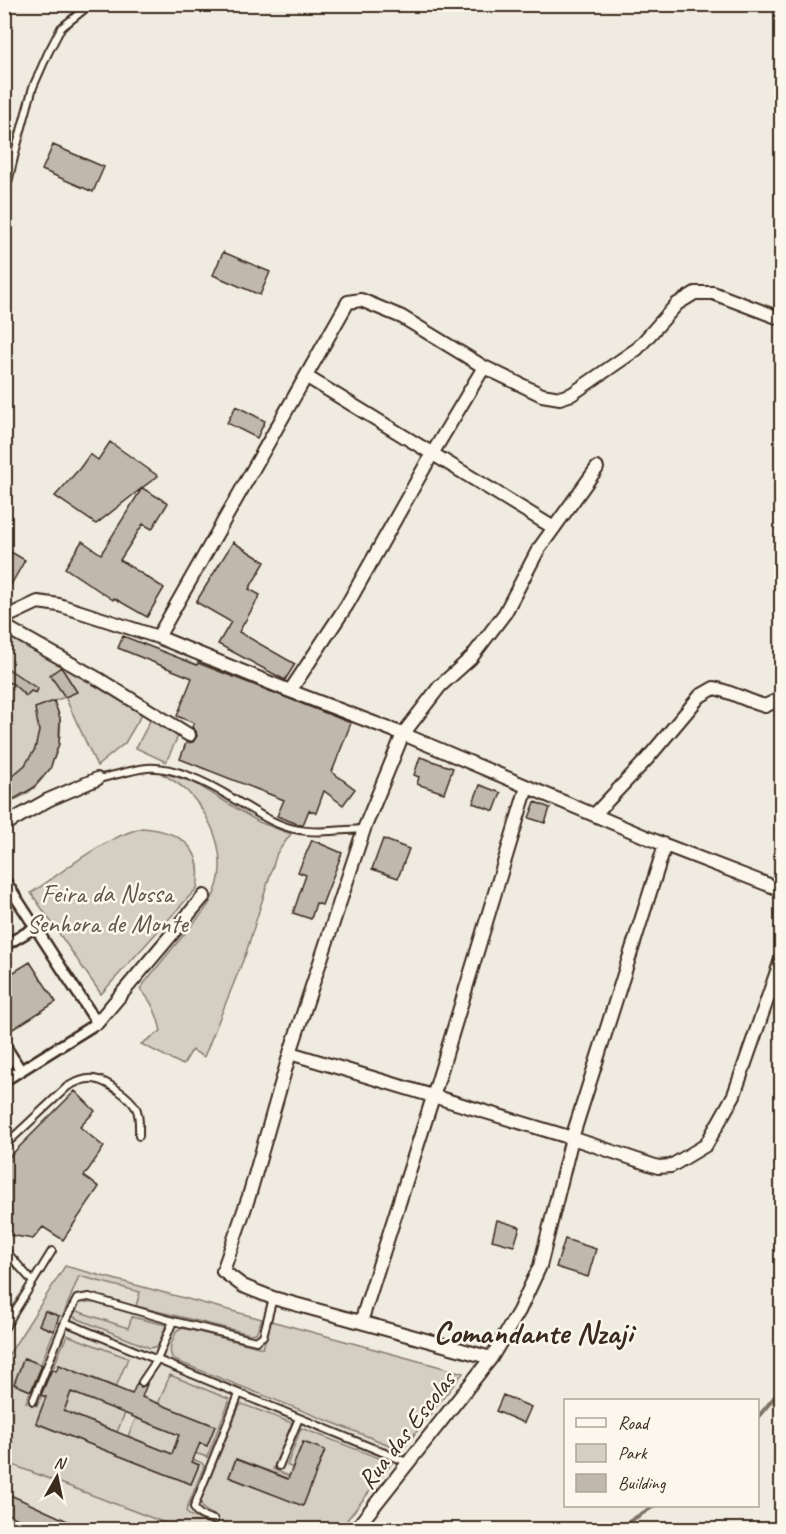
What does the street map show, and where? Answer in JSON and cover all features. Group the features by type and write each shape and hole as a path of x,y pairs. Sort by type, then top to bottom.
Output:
{"street":[{"path":"158,637 348,302 361,300 402,317 484,367 542,395 560,398 572,394 637,349 677,304 694,292 713,293 782,319"},
{"path":"290,691 347,605 484,367"},
{"path":"307,377 554,528"},
{"path":"491,1358 273,1298 243,1286 223,1271 249,1196 290,1053 364,829 403,735 440,686 471,658 505,613 538,550 597,468"},
{"path":"4,618 38,602 60,605 158,637 403,735 665,845 782,890"},
{"path":"4,626 100,680 189,735"},
{"path":"595,814 647,759 700,696 714,688 730,691 753,703 765,706 782,698"},
{"path":"4,825 48,800 97,779"},
{"path":"361,1322 433,1097 527,787"},
{"name":"Rua das Escolas","path":"355,1530 491,1358 519,1311 540,1266 572,1138 665,845"},
{"path":"4,879 98,1023"},
{"path":"4,1081 98,1023 204,896"},
{"path":"4,946 36,927"},
{"path":"290,1053 572,1138 658,1167 671,1166 706,1144 734,1095 782,957"},
{"path":"4,1044 21,1071"}],"lane":[{"path":"4,199 33,87 48,52 61,28 91,4"},
{"path":"97,779 147,768 161,769 201,781 238,801 259,816 295,830 321,832 364,829"},
{"path":"4,1146 67,1087 77,1082 93,1079 107,1084 138,1110 139,1136"},
{"path":"4,1249 33,1282"},
{"path":"4,1329 52,1251"},
{"path":"33,1401 65,1322 77,1299 89,1297 173,1321 256,1341 263,1336 273,1298"},
{"path":"142,1382 157,1359 173,1321"},
{"path":"65,1322 409,1463"},
{"path":"214,1521 195,1512 194,1507 239,1394"},
{"path":"279,1466 299,1418"}],"shaded area":[{"path":"65,1266 463,1373 340,1529 5,1530 4,1362"}],"green space":[{"path":"5,634 54,660 142,714 125,743 97,766 65,697 54,701 60,719 60,732 54,759 48,771 29,791 5,802"},
{"path":"151,719 179,734 166,762 136,748"},
{"path":"157,771 193,782 259,822 291,834 277,853 246,953 204,1057 192,1050 183,1065 141,1044 161,1031 154,1008 140,989 208,906 220,873 220,859 213,830 198,804 181,786"},
{"name":"Feira da Nossa Senhora de Monte","path":"142,828 168,833 187,844 197,862 197,888 101,994 31,893 98,847"},
{"path":"65,1266 262,1319 256,1333 250,1334 136,1306 140,1292 79,1276 63,1316 45,1311 39,1325 54,1331 26,1402 37,1406 67,1335 128,1358 116,1387 59,1365 36,1423 191,1484 199,1465 192,1462 193,1459 202,1463 204,1466 186,1511 189,1515 212,1525 216,1516 202,1508 201,1499 242,1404 292,1423 273,1469 289,1476 303,1505 325,1451 303,1442 292,1468 287,1465 301,1428 392,1463 340,1529 181,1529 5,1462 4,1362","holes":["24,1358 38,1364 28,1390 14,1384","236,1459 279,1475 272,1494 229,1477"]},
{"path":"74,1310 128,1328 132,1317 166,1325 158,1346 150,1348 71,1316"},
{"path":"271,1321 463,1373 402,1450 174,1360 172,1356 170,1349 172,1341 177,1330 182,1328 263,1348"},
{"path":"170,1375 229,1399 207,1457 195,1453 200,1443 207,1446 215,1426 158,1404"},
{"path":"71,1392 125,1413 117,1432 64,1411"},
{"path":"136,1418 179,1435 172,1454 128,1436"}],"building":[{"path":"53,145 104,167 93,192 42,170"},
{"path":"223,252 270,272 260,295 213,275"},
{"path":"236,406 265,421 257,438 227,423"},
{"path":"110,442 158,476 96,524 55,496 90,454 98,460"},
{"path":"142,488 168,503 152,529 143,524 120,560 164,588 147,617 114,598 113,600 65,568 82,541 101,554"},
{"path":"233,542 265,562 249,589 260,595 239,632 295,664 285,680 218,644 231,622 196,602"},
{"path":"4,548 25,560 4,597"},
{"path":"123,636 351,723 332,772 355,789 343,805 324,791 316,813 309,810 303,825 300,825 277,816 284,800 180,759 186,743 193,742 197,736 192,727 194,723 177,716 192,678 118,648"},
{"path":"4,666 38,689 36,693 31,691 26,696 13,684 4,681"},
{"path":"61,667 77,692 65,697 50,675"},
{"path":"54,701 60,718 59,744 50,769 33,788 4,805 4,779 11,777 25,765 35,749 39,731 35,708"},
{"path":"420,757 453,768 444,793 417,784 419,777 414,775"},
{"path":"480,785 501,793 494,811 473,803"},
{"path":"535,802 550,808 545,823 529,818"},
{"path":"383,839 409,849 398,878 372,869"},
{"path":"312,840 342,853 322,905 316,903 311,919 293,913 306,875 298,872"},
{"path":"30,962 56,1002 13,1029 4,1016 4,978"},
{"path":"75,1091 95,1111 80,1127 104,1147 84,1176 99,1187 63,1240 43,1227 33,1239 4,1234 4,1162"},
{"path":"497,1220 520,1227 514,1246 492,1240"},
{"path":"565,1239 596,1249 588,1277 556,1267"},
{"path":"45,1311 59,1316 54,1331 39,1325"},
{"path":"24,1358 42,1365 31,1391 14,1384"},
{"path":"59,1365 132,1394 137,1383 141,1387 147,1384 142,1397 215,1426 207,1446 200,1443 192,1462 199,1465 191,1484 36,1423 46,1397 41,1395 52,1369 56,1371","holes":["71,1392 179,1435 172,1454 64,1411"]},
{"path":"503,1395 531,1407 524,1423 496,1411"},
{"path":"303,1442 325,1450 303,1506 229,1477 236,1459 288,1479"},
{"path":"4,1492 87,1530 42,1530 20,1520 4,1512"}],"waterway":[{"path":"759,1416 782,1388"},
{"path":"616,1530 652,1507"}],"district":[{"name":"Comandante Nzaji","path":"533,1332"}]}
